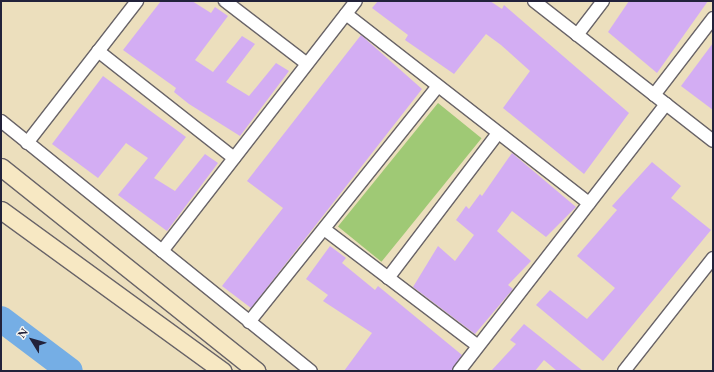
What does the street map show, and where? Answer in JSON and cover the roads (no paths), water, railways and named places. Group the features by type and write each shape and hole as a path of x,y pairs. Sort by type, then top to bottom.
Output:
{"street":[{"path":"27,142 137,1"},
{"path":"225,1 307,64"},
{"path":"162,251 356,1"},
{"path":"534,1 713,141"},
{"path":"578,35 603,1"},
{"path":"346,14 589,203"},
{"path":"654,95 713,18"},
{"path":"98,51 234,158"},
{"path":"249,322 438,86"},
{"path":"459,371 666,104"},
{"path":"1,122 312,371"},
{"path":"388,278 498,133"},
{"path":"1,167 257,371"},
{"path":"1,210 224,371"},
{"path":"324,229 478,346"},
{"path":"624,371 713,258"}],"waterway":[{"path":"1,319 70,371"}]}
